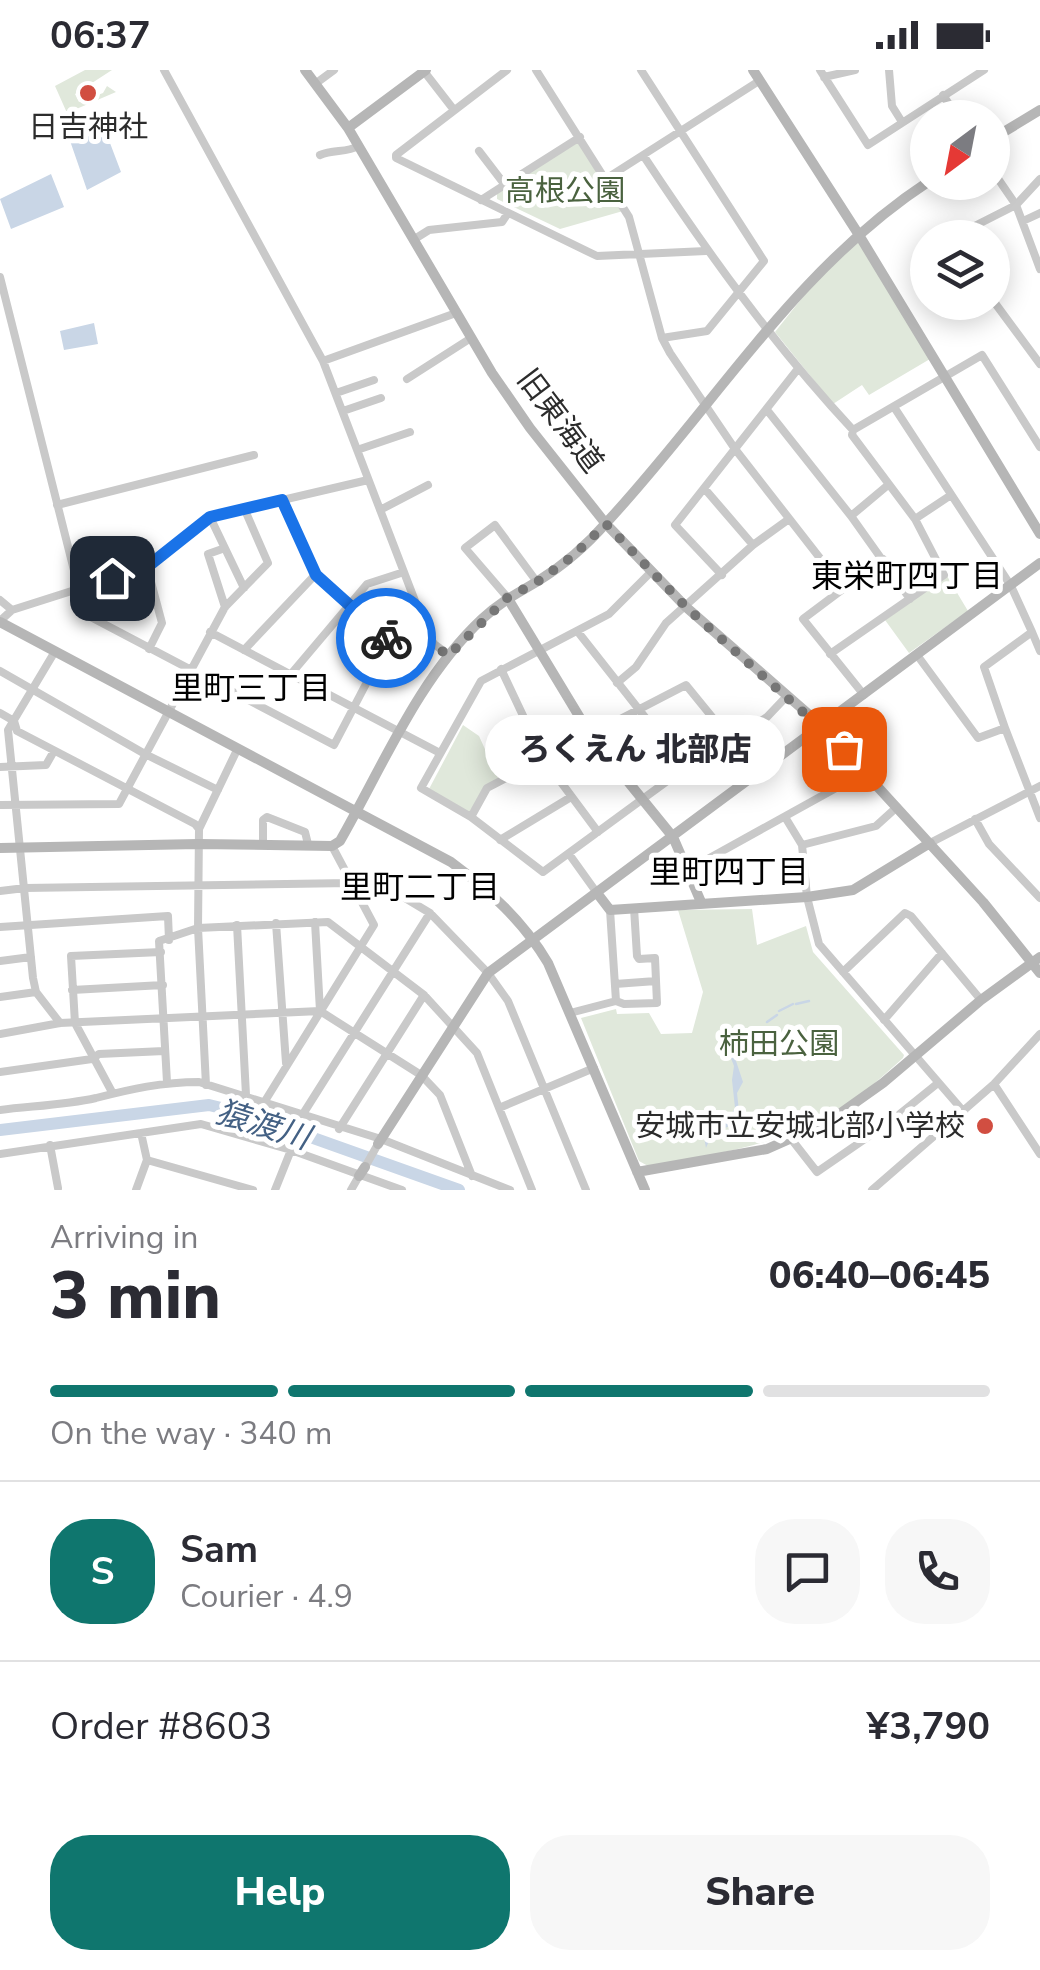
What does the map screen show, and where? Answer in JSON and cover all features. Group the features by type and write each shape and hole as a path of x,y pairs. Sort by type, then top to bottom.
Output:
{"street":[{"path":"164,70 324,360 424,627 434,644 448,656"},
{"name":"旧東海道","path":"305,70 348,128 471,338 530,428 606,524 686,607 822,726 1035,959 1040,973"},
{"path":"315,84 334,70"},
{"path":"507,70 396,158 597,256 706,251"},
{"path":"536,70 629,216 662,338 735,450 844,589"},
{"path":"641,70 764,261 707,331 662,338"},
{"path":"753,70 859,235 1040,534"},
{"path":"855,70 822,74 868,146 943,95 966,74 984,70"},
{"path":"889,70 892,106 902,122"},
{"path":"348,128 424,71 454,110"},
{"path":"607,178 760,81"},
{"path":"943,95 946,100"},
{"path":"1010,128 1040,110"},
{"path":"481,200 580,136"},
{"path":"320,154 358,146"},
{"path":"479,151 505,185"},
{"path":"643,155 738,293 798,370 853,430"},
{"path":"988,220 1016,206 1040,179"},
{"path":"0,848 332,846 340,841 400,732 448,656 507,598 573,556 606,524 767,329 859,235 910,196"},
{"path":"1010,197 1023,220 1040,270"},
{"path":"413,240 429,230 502,222 508,213"},
{"path":"1023,220 1040,214"},
{"path":"0,277 85,614 334,745 389,640 424,627"},
{"path":"324,360 456,313"},
{"path":"1008,320 1040,364"},
{"path":"407,379 471,338"},
{"path":"853,430 982,355 1039,444"},
{"path":"722,575 674,525 798,370"},
{"path":"336,393 374,380"},
{"path":"343,411 381,398"},
{"path":"894,407 1011,586 1040,651"},
{"path":"767,410 851,516 910,599"},
{"path":"830,654 944,575 915,520 852,436 853,430"},
{"path":"357,450 410,432"},
{"path":"57,505 254,455"},
{"path":"368,480 210,517 147,567 12,610 0,622 451,862 484,887 534,939 645,1190"},
{"path":"380,510 428,485"},
{"path":"851,516 888,485"},
{"path":"704,488 752,546"},
{"path":"915,520 951,496"},
{"path":"282,500 316,575 389,640"},
{"path":"0,806 118,804 210,632 226,607 268,563 244,508"},
{"path":"210,517 244,588"},
{"path":"617,683 636,667 666,622 789,518"},
{"path":"537,582 495,525 465,548 507,598 591,736 673,837 701,902"},
{"path":"225,548 208,554 226,607"},
{"path":"864,695 803,619 883,559"},
{"path":"352,1190 379,1141 488,972 1040,563"},
{"path":"147,567 162,623 149,649"},
{"path":"291,674 366,584 404,572"},
{"path":"651,572 608,614 481,681 421,788 471,818 543,872 685,768 767,717 787,696"},
{"path":"244,650 316,575"},
{"path":"0,600 12,610"},
{"path":"210,632 440,753"},
{"path":"578,632 685,768"},
{"path":"1032,632 983,669 1040,818"},
{"path":"54,653 14,722 4,731 12,766 36,992 60,1024"},
{"path":"917,656 975,736 1005,728"},
{"path":"501,668 543,758 598,832"},
{"path":"0,671 218,790"},
{"path":"471,818 487,788 686,684 730,740"},
{"path":"0,713 14,722 17,731 199,829"},
{"path":"206,1085 198,928 199,829 237,750"},
{"path":"0,767 46,766 54,752"},
{"path":"688,870 865,772"},
{"path":"610,910 807,897 853,890 930,843 1040,786"},
{"path":"500,840 571,796"},
{"path":"802,846 876,826 897,806"},
{"path":"263,845 263,820 267,817 305,832 308,844"},
{"path":"785,817 802,846 807,897 818,944 964,1112"},
{"path":"975,819 989,844 1040,898"},
{"path":"265,1101 374,925 332,846"},
{"path":"569,854 610,910 616,1000"},
{"path":"0,891 198,884 350,884 365,874 430,913 488,972 508,1001 586,1190"},
{"path":"570,1014 616,1000 624,1004 658,1002 655,958 637,956 634,908"},
{"path":"303,1114 430,913"},
{"path":"843,972 904,913 911,916 982,1000"},
{"path":"0,927 168,916 169,940"},
{"path":"315,922 320,1011"},
{"path":"167,1082 159,941 198,928 328,922 424,995 477,1053 532,1190"},
{"path":"276,923 286,1065"},
{"path":"237,925 246,1095"},
{"path":"112,1092 75,1023 71,956 161,952"},
{"path":"884,1020 942,953"},
{"path":"0,961 31,957"},
{"path":"638,1172 740,1156 792,1140 854,1106 1035,959"},
{"path":"615,984 656,981"},
{"path":"72,990 162,984"},
{"path":"0,997 36,992"},
{"path":"340,1129 424,995"},
{"path":"0,1034 60,1024 320,1011 421,1075 440,1095 472,1176"},
{"path":"872,1190 964,1112 1039,1039"},
{"path":"0,1072 92,1059 98,1054 164,1051"},
{"path":"500,1108 594,1068"},
{"path":"0,1110 97,1098 167,1082 206,1085 303,1114 510,1190"},
{"path":"792,1140 817,1172 938,1084"},
{"path":"994,1084 1040,1154"},
{"path":"0,1154 201,1124 362,1171 402,1190"},
{"path":"136,1190 147,1160 141,1133"},
{"path":"50,1145 59,1189"},
{"path":"276,1190 291,1150"},
{"path":"147,1160 253,1190"}],"green space":[{"path":"85,70 112,70 75,94 79,102 103,93 107,86 116,92 67,113 55,86"},
{"name":"高根公園","path":"575,143 580,144 623,211 560,229 497,199 497,193"},
{"path":"858,239 930,359 869,395 862,385 833,404 775,332 814,283"},
{"path":"947,576 968,611 909,653 885,620"},
{"path":"463,725 479,736 499,780 486,787 468,814 429,789"},
{"name":"柿田公園","path":"752,909 757,945 806,926 813,952 903,1058 844,1108 801,1129 736,1149 648,1166 639,1161 581,1018 616,1009 617,1014 649,1013 661,1034 692,1033 703,992 678,910"}],"water":[{"path":"102,122 121,172 87,190 67,132"},
{"path":"51,174 64,207 11,229 0,199"},
{"path":"94,323 98,344 64,350 60,331"},
{"path":"726,1031 743,1082 737,1093 740,1120 715,1135 706,1148 704,1137 735,1108 734,1066 722,1035"}],"waterway":[{"path":"796,1004 809,1001"},
{"path":"779,1011 793,1004"},
{"path":"767,1022 777,1015"},
{"name":"猿渡川","path":"0,1130 209,1105 246,1114 459,1190"}],"way so far":[{"path":"386,638 424,627 434,644 448,656 507,598 573,556 606,524 686,607 844,749"}],"place":[{"name":"日吉神社","path":"88,93"},
{"name":"ろくえん 北部店","path":"844,749"},
{"name":"安城市立安城北部小学校","path":"985,1126"}],"district":[{"name":"東栄町四丁目","path":"907,576"},
{"name":"里町三丁目","path":"251,688"},
{"name":"里町四丁目","path":"729,872"},
{"name":"里町二丁目","path":"420,887"}],"route":[{"path":"112,578 147,567 210,517 282,500 316,575 386,638"}]}
